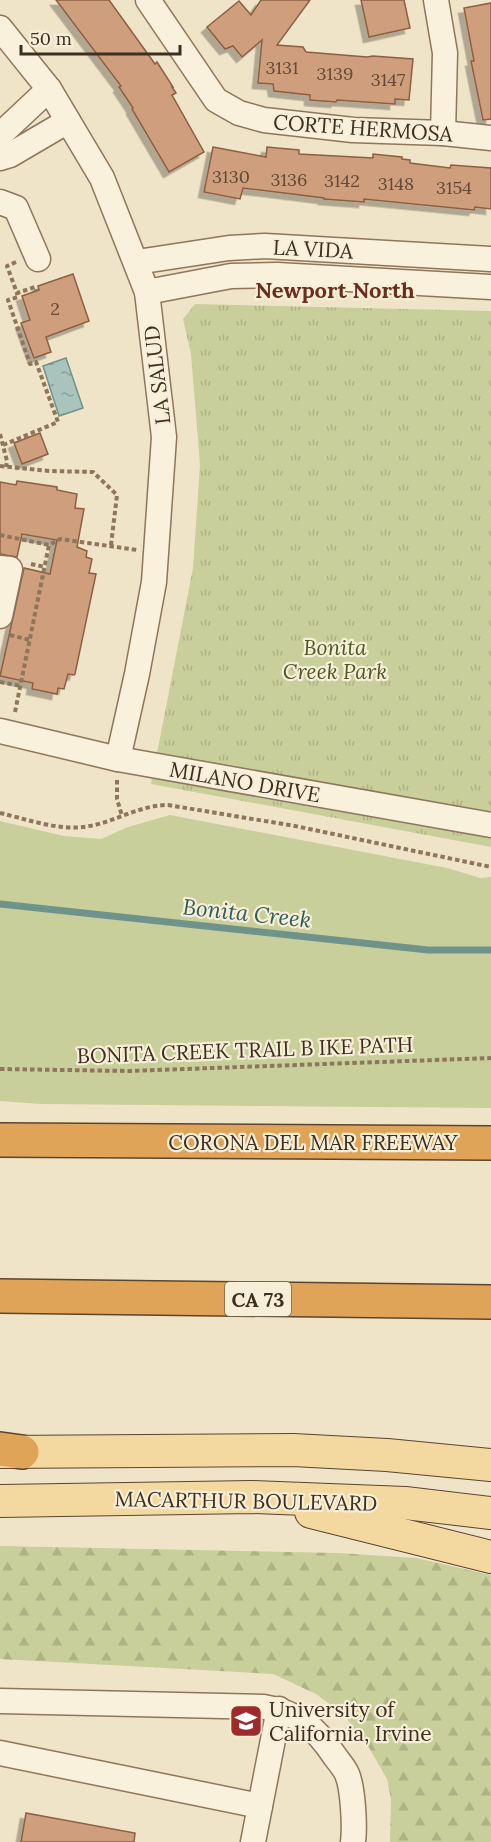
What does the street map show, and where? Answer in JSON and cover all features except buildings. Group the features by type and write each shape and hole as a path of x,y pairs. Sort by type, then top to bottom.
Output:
{"highway":[{"path":"0,1118 135,1142"},
{"path":"0,1140 135,1142"},
{"name":"CORONA DEL MAR FREEWAY","path":"135,1142 491,1143"},
{"name":"CA 73","path":"8,1297 491,1302"}],"main road":[{"path":"8,1451 293,1450 387,1455 491,1465"},
{"path":"252,1497 491,1557"},
{"name":"MACARTHUR BOULEVARD","path":"0,1501 252,1497 405,1503 491,1513"}],"street":[{"path":"436,0 445,53 443,133"},
{"name":"CORTE HERMOSA","path":"152,2 216,100 239,113 264,120 353,130 443,133 491,138"},
{"name":"LA SALUD","path":"0,28 49,89 102,178 147,291 164,437 154,582 118,759"},
{"path":"0,135 49,89"},
{"path":"0,158 10,155 68,121"},
{"path":"0,202 16,208 38,259"},
{"name":"LA VIDA","path":"136,262 265,246 491,259"},
{"name":"LA VIDA","path":"147,291 231,276 277,274 491,287"},
{"path":"0,568 10,569 0,616"},
{"name":"MILANO DRIVE","path":"6,732 118,759 491,825"},
{"path":"0,1701 279,1709 320,1733 348,1775 355,1826 353,1842"},
{"path":"253,1842 279,1709"},
{"path":"0,1753 260,1806"}],"path":[{"path":"3,445 58,422 36,362 30,364 8,300 18,297 17,294"},
{"path":"0,434 7,461 6,467"},
{"path":"0,466 93,472 117,495 111,545"},
{"path":"0,535 50,545 60,539 156,553"},
{"path":"6,732 21,686 50,545"},
{"path":"0,633 30,640"},
{"path":"0,682 21,686"},
{"path":"118,759 117,799 122,816"},
{"path":"0,813 68,827 84,827 153,805 168,805 295,826 491,867"},
{"name":"BONITA CREEK TRAIL B IKE PATH","path":"0,1069 129,1071 491,1058"}],"green space":[{"name":"Bonita Creek Park","path":"195,304 491,311 491,847 151,784 193,568 200,465 191,354 183,319"},
{"path":"170,815 447,868 481,878 491,877 491,1108 41,1104 0,1101 0,821 64,836 101,839 128,827"},
{"path":"0,1546 338,1553 416,1558 491,1575 491,1842 390,1842 391,1800 387,1779 368,1746 343,1714 316,1694 273,1674 0,1659"}],"water":[{"path":"66,358 83,408 59,416 43,366"}],"waterway":[{"name":"Bonita Creek","path":"0,904 428,950 491,950"}],"place":[{"name":"University of California, Irvine","path":"246,1721"}],"district":[{"name":"Newport North","path":"335,290"}]}
